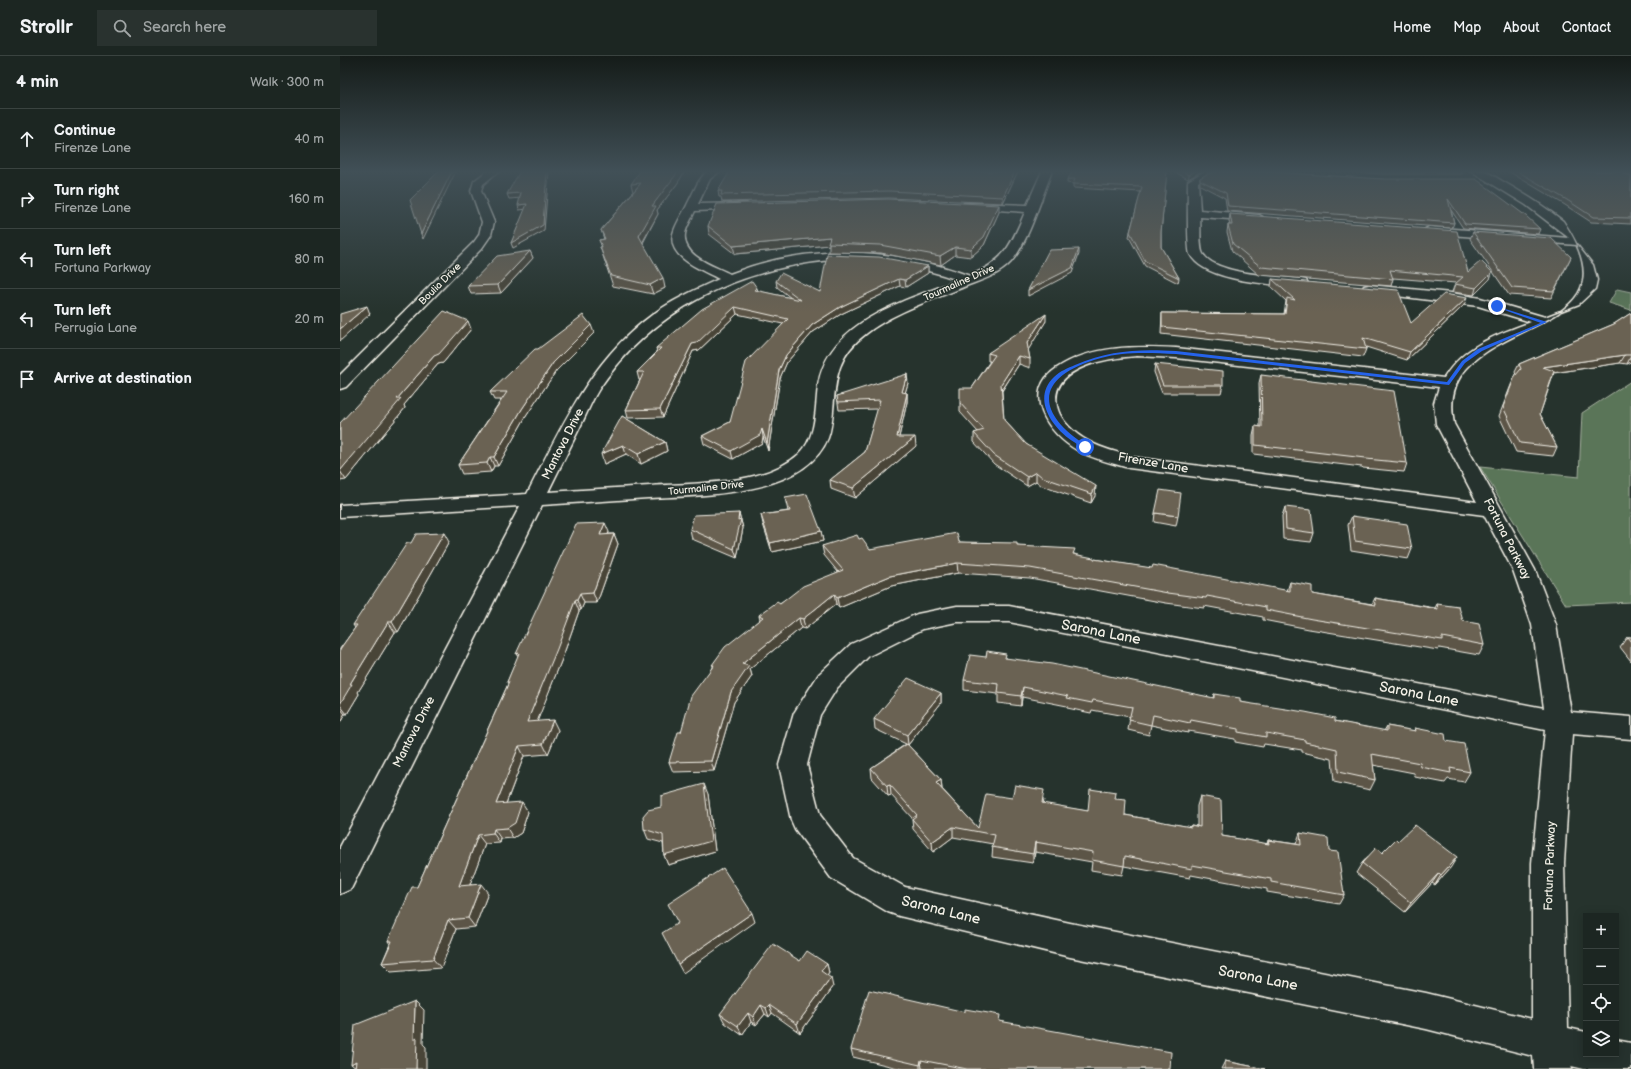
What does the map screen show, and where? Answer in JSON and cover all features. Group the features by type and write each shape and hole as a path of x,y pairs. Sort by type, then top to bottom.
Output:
{"street":[{"name":"Boulia Drive","path":"340,384 478,246 485,234 488,222 487,218"},
{"path":"686,218 679,234 680,248 690,258 729,279"},
{"name":"Tourmaline Drive","path":"340,511 536,500 740,486 758,481 793,467 812,450 820,437 830,368 839,350 866,327 893,313 994,269 1007,260 1017,246 1027,218"},
{"path":"1194,218 1196,253 1204,263 1232,275 1313,284"},
{"path":"1264,218 1274,219"},
{"name":"Fortuna Parkway","path":"1551,218 1579,242 1602,267 1604,282 1597,298 1585,306 1480,350 1464,362 1449,383 1443,402 1445,424 1493,510 1524,570 1544,625 1559,722 1548,863 1551,1056"},
{"path":"1416,230 1579,242"},
{"name":"Mantova Drive","path":"340,879 487,589 536,500 590,390 611,362 637,335 658,318 729,279 749,271 780,264 840,257 875,257 906,260 930,266 970,280"},
{"path":"1359,288 1452,297 1480,302 1545,322"},
{"name":"Firenze Lane","path":"1449,383 1176,352 1150,351 1114,354 1099,357 1062,372 1054,378 1047,392 1047,405 1053,420 1066,435 1085,447 1130,462 1493,510"},
{"name":"Sarona Lane","path":"1583,1051 1551,1056 1426,1011 1070,940 899,900 842,868 806,820 793,765 807,713 828,681 860,650 918,622 957,614 1009,614 1559,722 1631,728"},
{"path":"1610,1057 1631,1062"}],"green space":[{"path":"1617,289 1631,292 1631,310 1609,303"},
{"path":"1631,381 1631,602 1566,605 1480,467 1579,477 1582,413"}],"building":[{"path":"416,218 429,218 421,234"},
{"path":"521,218 543,218 543,225 511,243"},
{"path":"611,218 649,218 639,236 663,278 650,285 611,276 600,247 602,247 599,240 605,239 601,230"},
{"path":"711,218 993,218 984,237 971,249 955,247 940,256 880,245 828,243 830,237 733,246 708,226"},
{"path":"1134,218 1162,218 1161,247 1179,278 1145,261 1130,232"},
{"path":"1231,218 1287,218 1457,231 1468,272 1481,261 1492,272 1476,288 1455,284 1463,277 1390,270 1393,279 1261,267 1233,244 1228,225 1232,225"},
{"path":"1391,218 1453,218 1454,223"},
{"path":"1461,218 1528,218 1540,229 1465,224"},
{"path":"1473,232 1551,238 1571,257 1554,291 1512,288"},
{"path":"1079,249 1072,268 1028,290 1049,250"},
{"path":"530,251 498,285 468,286 497,256"},
{"path":"827,255 879,257 928,266 905,280 899,279 840,307 812,325 786,355 779,370 767,443 762,429 760,435 731,451 702,436 730,422 746,362 788,319 735,307 697,343 692,344 660,409 626,410 644,372 637,372 661,348 656,348 702,309 752,281 757,288 755,290 801,300 776,281 781,273 820,292"},
{"path":"1272,279 1398,290 1411,323 1444,294 1467,298 1410,352 1363,338 1366,349 1162,327 1162,313 1285,314 1287,298 1295,300"},
{"path":"367,306 340,329 340,314"},
{"path":"444,311 468,321 439,354 434,356 397,399 401,399 340,471 340,423"},
{"path":"1631,313 1631,355 1543,367 1554,371 1540,414 1557,447 1520,443 1503,407 1515,376 1521,369 1519,364 1614,324"},
{"path":"1046,314 1027,343 1030,359 1019,356 1001,384 1004,420 1026,444 1096,486 1092,494 1042,477 1036,472 1027,477 994,455 974,433 984,430 960,403 960,388 972,388 995,355 988,353"},
{"path":"583,315 591,325 553,363 522,409 494,457 490,457 487,463 458,465 507,392 490,392 535,349 538,349"},
{"path":"1155,364 1223,371 1223,385 1163,385"},
{"path":"907,374 902,392 907,393 897,437 915,437 853,488 830,480 865,452 880,400 838,402 837,396"},
{"path":"1261,375 1394,391 1407,463 1255,445 1255,426 1262,427"},
{"path":"622,416 665,442 638,454 623,445 601,454"},
{"path":"1160,490 1181,493 1178,516 1155,513"},
{"path":"807,494 821,531 770,543 761,515 790,511 785,498"},
{"path":"1285,507 1311,510 1314,533 1286,529"},
{"path":"739,513 738,520 741,519 734,549 690,529 694,515"},
{"path":"1352,516 1407,524 1412,549 1355,541"},
{"path":"605,523 600,535 614,534 593,593 580,594 575,601 527,722 553,720 543,744 519,746 496,804 522,802 515,823 507,828 494,829 493,833 478,835 459,886 481,884 468,918 448,920 433,959 382,963 392,941 388,941 412,887 417,887 509,682 507,682 519,653 516,654 576,524"},
{"path":"444,533 392,622 388,622 350,684 352,684 340,704 340,649 357,625 353,625 407,543 411,543 416,534"},
{"path":"957,533 959,542 1017,543 1017,546 1075,549 1073,554 1094,559 1152,568 1153,565 1290,591 1290,582 1312,586 1312,594 1376,605 1375,598 1438,609 1437,604 1459,607 1463,621 1479,624 1484,645 1442,637 1442,640 1312,619 1266,610 1266,607 1207,596 1206,598 1168,593 1030,568 957,563 890,576 837,598 834,594 803,619 799,618 742,664 749,666 731,692 711,761 669,762 678,732 681,732 691,696 714,665 712,665 725,647 763,617 759,615 777,602 780,604 803,586 843,570 822,546 857,535 859,539 862,538 870,549"},
{"path":"987,651 1006,654 1005,658 1052,664 1214,698 1214,694 1240,698 1240,702 1305,712 1335,718 1335,721 1387,731 1387,726 1416,731 1415,728 1445,734 1446,741 1464,744 1470,772 1450,768 1451,773 1421,767 1420,763 1372,754 1375,780 1338,772 1337,749 1305,742 1305,740 1266,733 1266,737 1238,732 1238,729 1191,720 1190,723 1153,715 1151,725 1129,720 1132,707 1093,700 1092,703 1067,698 1068,696 1023,687 1021,696 998,693 999,684 964,680 970,655 986,657"},
{"path":"908,678 941,693 907,735 874,719"},
{"path":"907,744 941,780 936,783 978,828 986,794 1012,798 1015,785 1044,790 1042,803 1088,811 1090,789 1116,793 1115,799 1126,800 1125,815 1191,827 1191,825 1200,827 1200,796 1221,800 1222,836 1269,844 1268,840 1301,845 1300,833 1328,838 1329,851 1338,852 1344,895 1271,882 1271,879 1192,865 1192,869 1125,856 1124,866 1092,860 1093,852 1035,842 1033,854 992,847 995,835 953,827 932,842 912,819 917,815 890,785 887,786 871,768"},
{"path":"704,784 711,841 664,855 663,835 644,829 643,816 648,810 661,807 661,796"},
{"path":"1415,825 1457,857 1441,875 1439,873 1411,903 1362,863 1376,848 1382,853 1396,839 1398,841"},
{"path":"723,868 752,913 678,964 662,933 678,923 668,904"},
{"path":"773,944 800,961 807,951 827,964 821,971 831,978 797,1024 769,1005 766,1008 761,1005 753,1017 748,1013 738,1026 720,1014"},
{"path":"869,990 965,1012 965,1009 1000,1015 999,1021 1171,1052 1170,1069 967,1069 921,1060 920,1065 851,1049"},
{"path":"415,1001 414,1040 417,1038 416,1069 355,1069 356,1061 351,1064 355,1025"},
{"path":"1225,1061 1265,1069 1225,1069"}],"route":[{"path":"1085,447 1066,435 1053,420 1047,405 1047,392 1054,378 1062,372 1099,357 1114,354 1150,351 1176,352 1449,383 1464,362 1480,350 1545,322 1497,306"}]}
